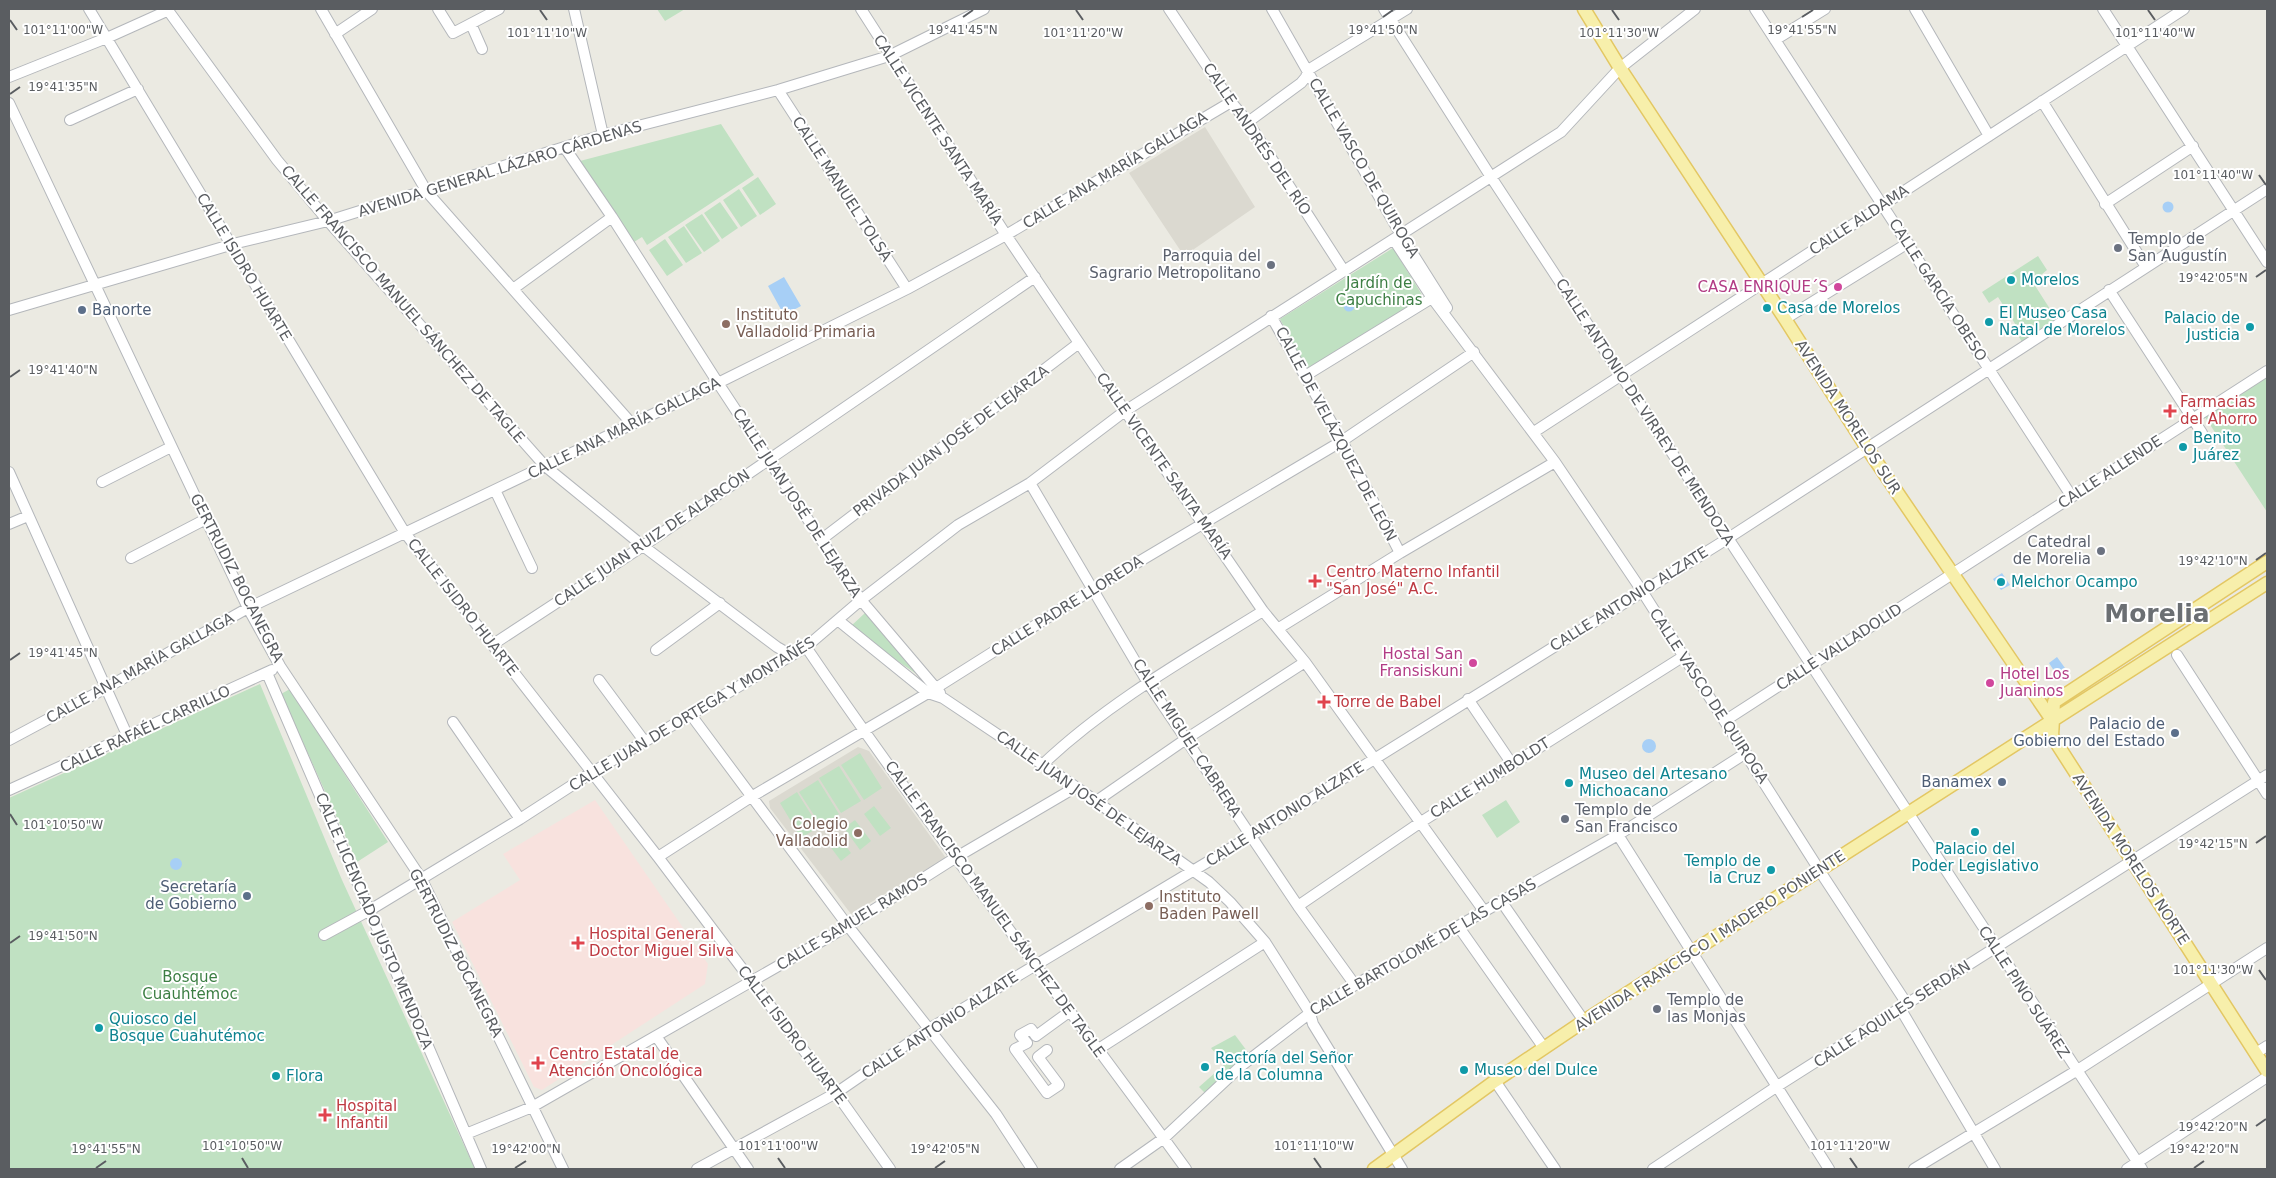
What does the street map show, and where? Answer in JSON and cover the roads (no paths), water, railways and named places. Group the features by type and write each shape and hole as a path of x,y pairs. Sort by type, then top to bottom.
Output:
{"main road":[{"name":"AVENIDA MORELOS SUR","path":"1584,9 1620,68 1786,319 1867,448 2052,720"},
{"path":"2052,720 2054,702 2267,562"},
{"name":"AVENIDA FRANCISCO I MADERO PONIENTE","path":"1374,1169 1495,1081 1584,1021 1908,815 2267,582"},
{"name":"AVENIDA MORELOS NORTE","path":"2052,720 2052,736 2267,1070"}],"street":[{"name":"CALLE ISIDRO HUARTE","path":"89,9 229,245 405,533 658,857 836,1093 890,1169"},
{"path":"321,9 427,192 632,424"},
{"path":"335,34 372,9"},
{"path":"438,9 453,32 500,9"},
{"path":"574,9 603,136"},
{"name":"CALLE VICENTE SANTA MARÍA","path":"861,9 889,56 1006,235 1263,611 1279,628 1305,662 1484,911"},
{"name":"AVENIDA GENERAL LÁZARO CÁRDENAS","path":"9,310 229,245 328,221 427,192 603,136 778,90 889,56 984,9"},
{"name":"CALLE ANDRÉS DEL RÍO","path":"1169,9 1232,102 1248,122 1344,271"},
{"name":"CALLE VASCO DE QUIROGA","path":"1272,9 1308,70 1432,298 1556,462 1642,590 1726,720 1904,1006 1995,1169"},
{"name":"CALLE ANTONIO DE VIRREY DE MENDOZA","path":"1384,9 1491,177 1908,815"},
{"path":"1248,122 1301,83 1306,77 1308,70 1407,9"},
{"name":"CALLE JUAN DE ORTEGA Y MONTAÑÉS","path":"324,935 370,910 520,819 591,773 806,647 862,600 958,525 1030,483 1125,411 1561,132 1620,68 1695,9"},
{"name":"CALLE GARCÍA OBESO","path":"1755,9 2072,497"},
{"path":"1775,40 1825,9"},
{"path":"1915,9 1989,136"},
{"path":"2103,9 2267,262"},
{"name":"CALLE ALDAMA","path":"1534,432 2184,9"},
{"path":"9,77 106,38 168,10"},
{"name":"CALLE FRANCISCO MANUEL SÁNCHEZ DE TAGLE","path":"168,10 278,160 328,221 545,466 643,546 777,647 794,654"},
{"path":"471,24 482,49"},
{"path":"70,120 138,89"},
{"name":"CALLE MANUEL TOLSÁ","path":"778,90 907,289"},
{"path":"2042,101 2146,267"},
{"name":"CALLE ANA MARÍA GALLAGA","path":"9,740 248,608 718,383 907,289 1006,235 1232,102"},
{"name":"GERTRUDIZ BOCANEGRA","path":"9,103 248,608 280,666 421,878 563,1169"},
{"path":"2105,204 2193,146"},
{"name":"CALLE JUAN JOSÉ DE LEJARZA","path":"565,148 862,600 933,690"},
{"name":"CALLE ANTONIO ALZATE","path":"697,1169 836,1093 929,1029 1035,963 1251,836 1642,590 1727,539 2267,188"},
{"path":"513,289 612,217"},
{"name":"CALLE VASCO DE QUIROGA","path":"1398,238 1474,352"},
{"path":"1786,319 1908,243"},
{"name":"CALLE JUAN RUIZ DE ALARCÓN","path":"492,645 643,546 1035,278"},
{"path":"2109,290 2202,433"},
{"path":"1305,376 1432,298"},
{"name":"CALLE DE VELÁZQUEZ DE LEÓN","path":"1271,316 1342,441 1400,553"},
{"name":"PRIVADA JUAN JOSÉ DE LEJARZA","path":"822,539 1079,343"},
{"name":"CALLE PADRE LLOREDA","path":"658,857 751,797 863,729 933,690 1093,589 1342,441 1474,352"},
{"name":"CALLE ALLENDE","path":"1952,574 2267,371"},
{"path":"102,482 172,446"},
{"path":"1279,628 1400,553 1556,462"},
{"path":"9,472 128,737"},
{"name":"CALLE MIGUEL CABRERA","path":"1030,483 1148,683 1298,906 1355,985"},
{"path":"495,490 532,568"},
{"path":"9,524 28,516"},
{"path":"131,558 206,519"},
{"name":"CALLE VALLADOLID","path":"1726,720 1952,574"},
{"path":"656,650 720,603"},
{"path":"1042,765 1070,739 1148,683 1263,611"},
{"name":"CALLE JUAN JOSÉ DE LEJARZA","path":"839,621 944,698 1076,787 1193,870 1230,902 1265,942 1310,1013 1313,1024 1402,1169"},
{"name":"CALLE FRANCISCO MANUEL SÁNCHEZ DE TAGLE","path":"806,647 955,858 1035,963 1069,1012 1186,1169"},
{"path":"2177,655 2263,778 2267,794"},
{"name":"CALLE HUMBOLDT","path":"1298,906 1421,822 1684,656"},
{"path":"1095,802 1186,739 1305,662"},
{"name":"CALLE RAFAÉL CARRILLO","path":"9,790 280,666"},
{"name":"CALLE LICENCIADO JUSTO MENDOZA","path":"267,673 482,1169"},
{"path":"599,680 645,742"},
{"path":"1468,699 1512,764"},
{"path":"692,715 848,926 996,1114 1032,1169"},
{"path":"453,722 520,819"},
{"name":"CALLE BARTOLOMÉ DE LAS CASAS","path":"1120,1169 1164,1138 1241,1066 1310,1013 1355,985 1618,835 1746,753"},
{"name":"CALLE AQUILES SERDÁN","path":"1653,1169 1776,1087 2263,778"},
{"name":"CALLE SAMUEL RAMOS","path":"466,1134 532,1106 656,1036 848,926 955,858 1076,787"},
{"name":"CALLE PINO SUÁREZ","path":"1908,815 2140,1166"},
{"path":"1618,835 1829,1169"},
{"path":"1501,901 1584,1021"},
{"path":"1458,926 1544,1048"},
{"path":"1097,1050 1265,942"},
{"path":"1914,1169 2076,1071 2267,948"},
{"path":"1047,1050 1038,1057 1059,1085 1047,1093 1015,1049 1027,1043 1020,1035 1031,1028 1036,1036 1069,1012"},
{"path":"656,1036 748,1169"},
{"path":"2256,1053 2267,1046"},
{"path":"2127,1169 2140,1166 2267,1077"},
{"path":"1495,1081 1555,1169"}],"water":[{"path":"2168,201 2174,207 2168,213 2162,207"},
{"path":"784,277 801,306 784,315 768,286"},
{"path":"1349,300 1355,306 1349,312 1343,306"},
{"path":"2002,573 2010,585 2001,590 1993,579"},
{"path":"2057,657 2065,668 2056,674 2049,663"},
{"path":"1646,739 1652,739 1656,746 1652,753 1646,753 1642,749 1642,743"},
{"path":"174,858 178,858 182,864 178,870 174,870 170,866 170,862"}],"place":[{"name":"Templo de San Augustín","path":"2118,248"},
{"name":"Parroquia del Sagrario Metropolitano","path":"1271,265"},
{"name":"Morelos","path":"2011,280"},
{"name":"CASA ENRIQUE´S","path":"1838,287"},
{"name":"Casa de Morelos","path":"1767,308"},
{"name":"Banorte","path":"82,310"},
{"name":"El Museo Casa Natal de Morelos","path":"1989,322"},
{"name":"Instituto Valladolid Primaria","path":"726,324"},
{"name":"Palacio de Justicia","path":"2250,327"},
{"name":"Farmacias del Ahorro","path":"2170,411"},
{"name":"Benito Juárez","path":"2183,447"},
{"name":"Catedral de Morelia","path":"2101,551"},
{"name":"Centro Materno Infantil \"San José\" A.C.","path":"1315,581"},
{"name":"Melchor Ocampo","path":"2001,582"},
{"name":"Hostal San Fransiskuni","path":"1473,663"},
{"name":"Hotel Los Juaninos","path":"1990,683"},
{"name":"Torre de Babel","path":"1324,702"},
{"name":"Palacio de Gobierno del Estado","path":"2175,733"},
{"name":"Banamex","path":"2002,782"},
{"name":"Museo del Artesano Michoacano","path":"1569,783"},
{"name":"Templo de San Francisco","path":"1565,819"},
{"name":"Palacio del Poder Legislativo","path":"1975,832"},
{"name":"Colegio Valladolid","path":"858,833"},
{"name":"Templo de la Cruz","path":"1771,870"},
{"name":"Secretaría de Gobierno","path":"247,896"},
{"name":"Instituto Baden Pawell","path":"1149,906"},
{"name":"Hospital General Doctor Miguel Silva","path":"578,943"},
{"name":"Templo de las Monjas","path":"1657,1009"},
{"name":"Quiosco del Bosque Cuahutémoc","path":"99,1028"},
{"name":"Centro Estatal de Atención Oncológica","path":"538,1063"},
{"name":"Rectoría del Señor de la Columna","path":"1205,1067"},
{"name":"Museo del Dulce","path":"1464,1070"},
{"name":"Flora","path":"276,1076"},
{"name":"Hospital Infantil","path":"325,1115"}],"district":[{"name":"Morelia","path":"2157,613"}],"park label":[{"name":"Jardín de Capuchinas","path":"1379,292"},
{"name":"Bosque Cuauhtémoc","path":"190,986"}]}
